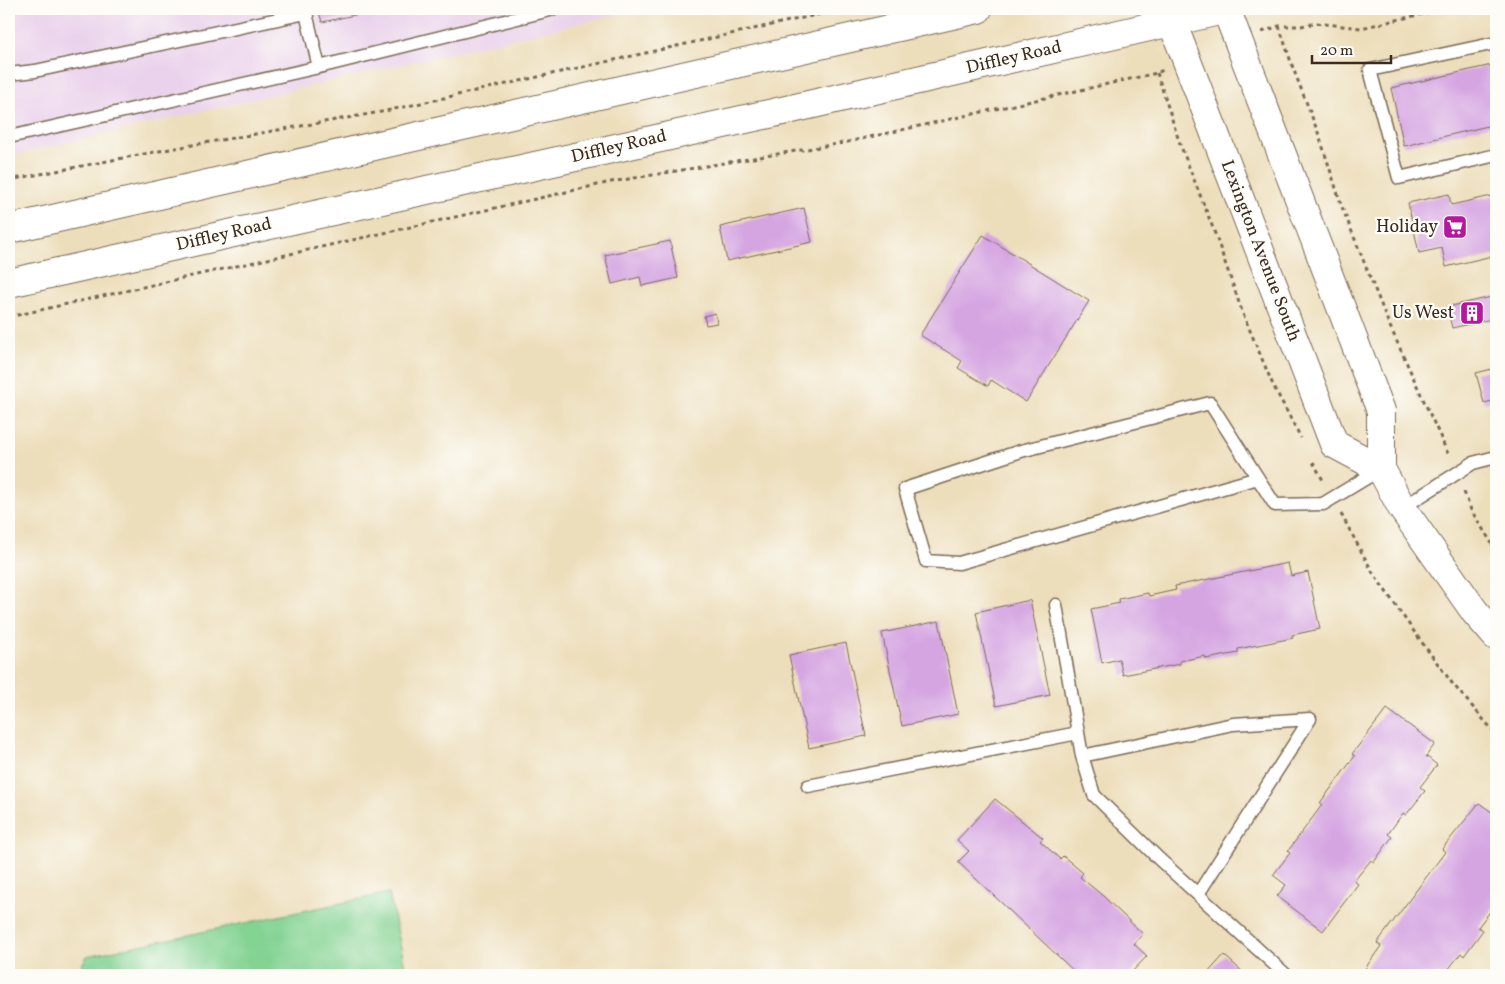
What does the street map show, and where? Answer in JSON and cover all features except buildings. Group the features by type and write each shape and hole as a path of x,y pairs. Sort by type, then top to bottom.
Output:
{"main road":[{"path":"9,229 978,9"},
{"path":"1227,9 1381,411 1381,469 1402,508 1475,612 1496,636"},
{"name":"Diffley Road","path":"9,283 800,107 1169,15 1227,9"},
{"name":"Lexington Avenue South","path":"1169,15 1334,444 1381,469"}],"lane":[{"path":"9,137 319,67 554,9"},
{"path":"9,74 35,71 306,11 319,67"},
{"path":"1496,43 1370,70 1399,178 1496,155"},
{"path":"1258,478 959,563 926,562 905,489 1021,451 1210,403 1258,478 1275,505 1323,504 1381,469"},
{"path":"1402,508 1473,463 1496,457"},
{"path":"1056,605 1082,756 1094,795 1286,975"},
{"path":"1082,756 1233,724 1310,719 1198,894"},
{"path":"808,786 1078,733"}],"path":[{"path":"9,180 170,149 381,112 843,9"},
{"path":"1238,40 1279,26 1302,26 1316,23 1361,28 1445,9"},
{"path":"1279,26 1346,216 1388,322 1471,510 1496,550"},
{"path":"9,317 611,182 843,143 1157,73 1185,59"}],"shaded area":[{"path":"9,9 641,9 9,156"}],"green space":[{"path":"389,893 407,975 76,975 87,956"}],"place":[{"name":"Holiday","path":"1455,227"},
{"name":"Us West","path":"1472,313"}]}
